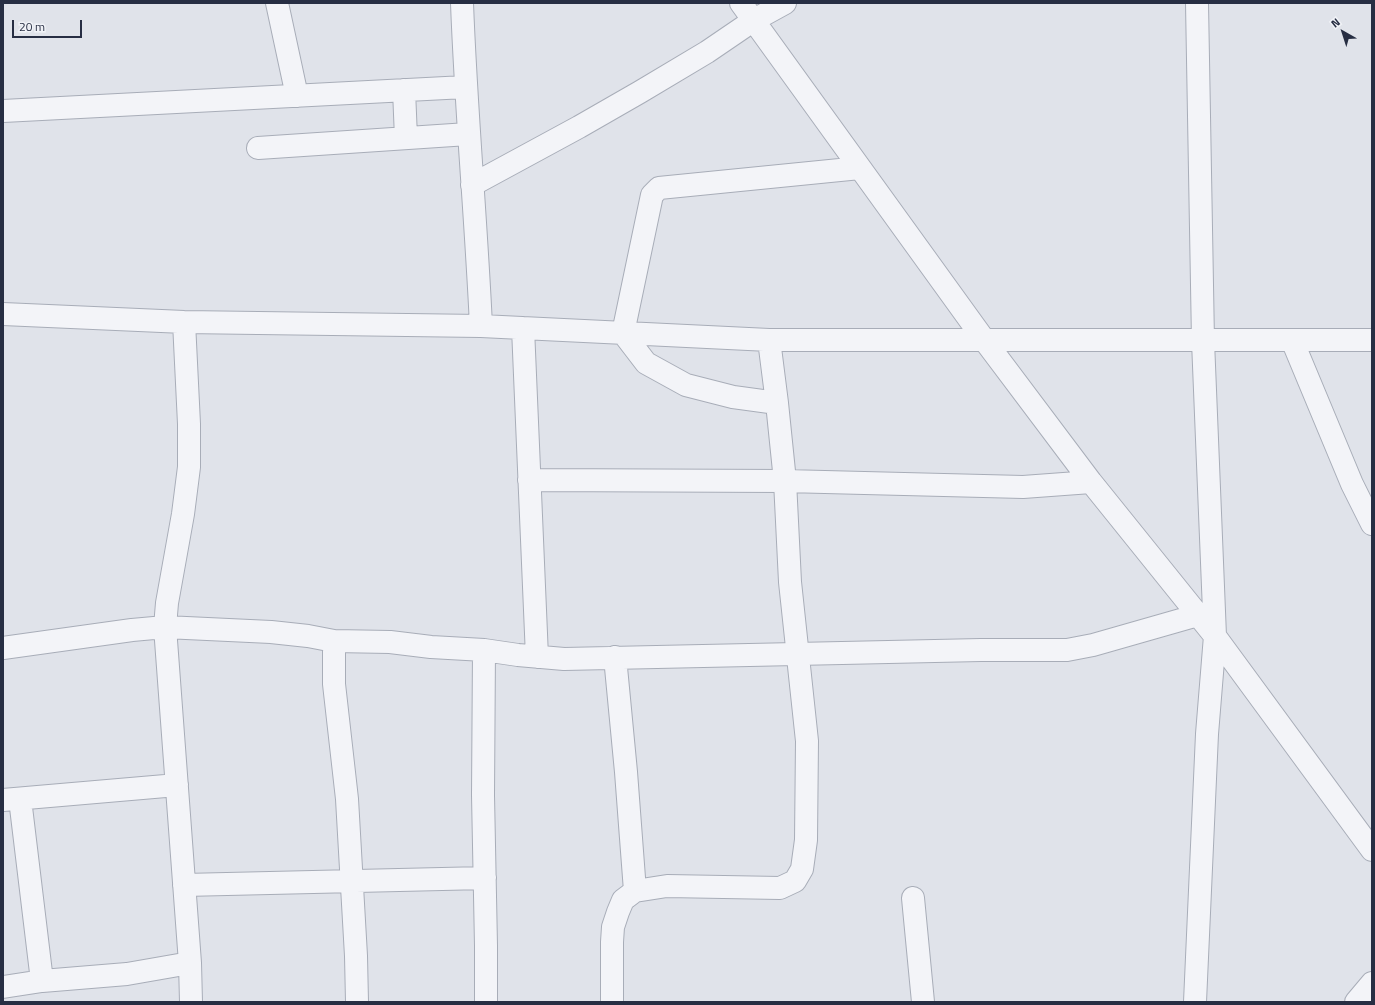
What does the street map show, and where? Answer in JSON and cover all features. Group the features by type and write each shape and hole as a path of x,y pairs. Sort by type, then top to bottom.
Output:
{"street":[{"path":"276,3 297,96"},
{"path":"462,3 465,87 480,326"},
{"path":"741,3 985,341 1091,482 1215,636 1372,850"},
{"path":"472,185 640,92 707,52 754,20 785,3"},
{"path":"1195,1002 1206,750 1215,636 1203,341 1197,3"},
{"path":"3,111 465,87"},
{"path":"404,90 406,138"},
{"path":"258,148 468,134"},
{"path":"777,403 733,397 686,385 646,363 623,333 652,195 660,188 860,168"},
{"path":"3,314 184,322 480,326 769,340 1372,340"},
{"path":"184,322 189,424 189,467 183,514 167,603 165,627 190,963 191,1002"},
{"path":"523,328 537,657"},
{"path":"612,1002 613,927 623,900 635,891 667,886 780,888 795,881 802,869 806,840 807,741 790,582 784,481 777,403 769,340"},
{"path":"1292,340 1352,484 1372,524"},
{"path":"529,480 784,481 1023,487 1091,482"},
{"path":"3,648 132,630 165,627 271,632 308,636 334,641 390,642 564,659 981,650 1067,650 1092,646 1198,615"},
{"path":"334,641 334,684 347,799 356,956 357,1002"},
{"path":"484,650 482,795 485,878 486,1002"},
{"path":"615,657 635,891"},
{"path":"42,982 12,800 177,785"},
{"path":"184,885 485,878"},
{"path":"913,898 923,1002"},
{"path":"3,987 127,974 190,963"},
{"path":"1356,1002 1372,984"}]}
